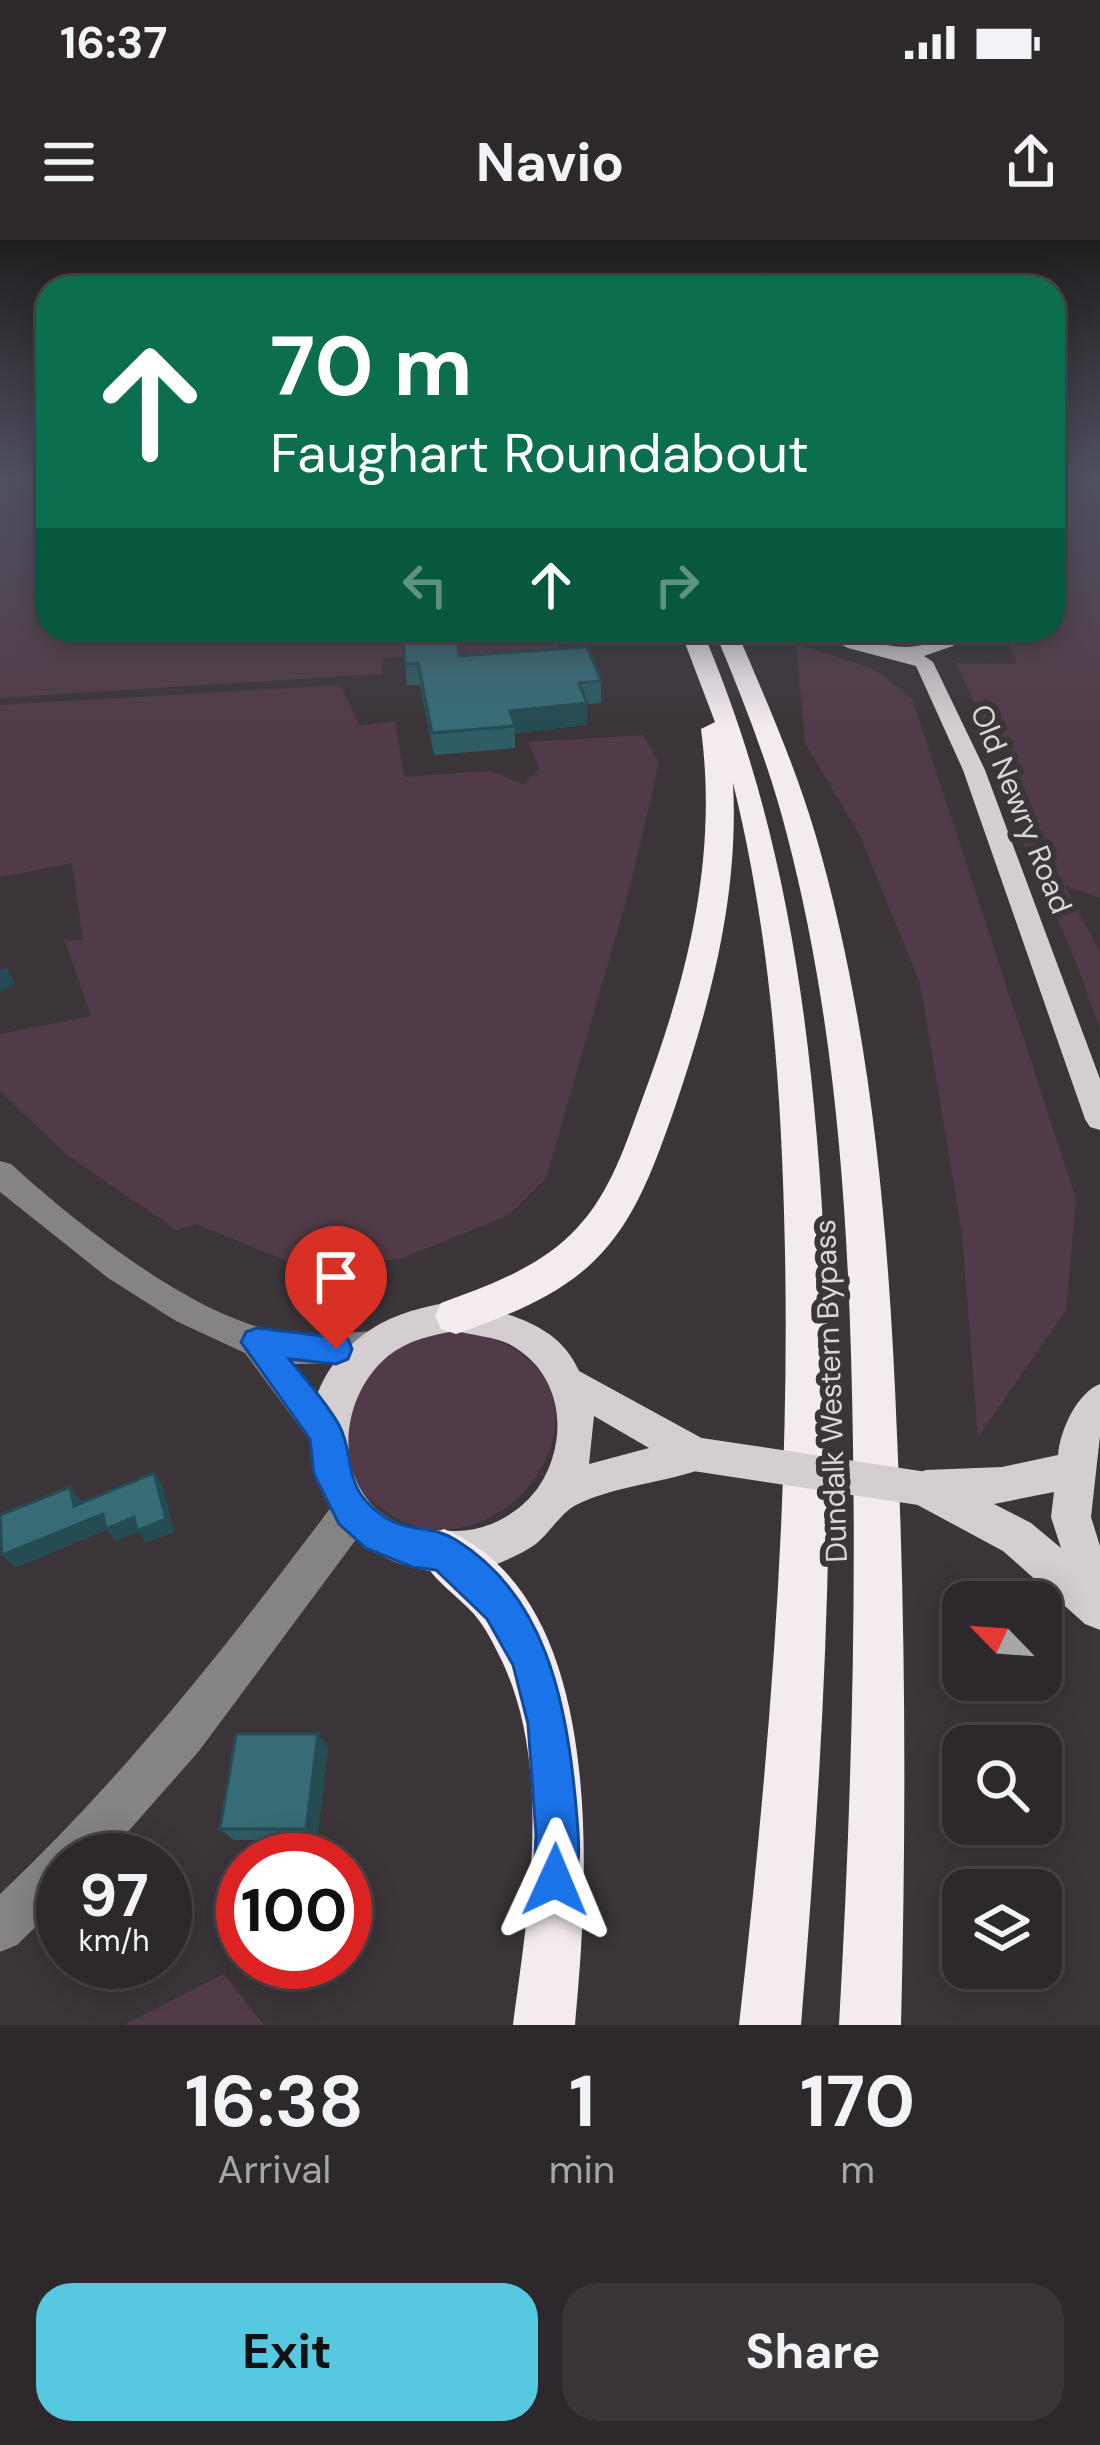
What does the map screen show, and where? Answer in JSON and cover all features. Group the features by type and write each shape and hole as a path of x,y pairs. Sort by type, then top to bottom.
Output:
{"highway":[{"path":"456,1316 542,1280 590,1240 610,1212 643,1146 687,1028 712,919 722,811 704,642"},
{"name":"Dundalk Western Bypass","path":"706,642 750,790 772,885 789,994 808,1291 806,1528 785,1873 770,2025"},
{"name":"Dundalk Western Bypass","path":"709,642 790,787 844,1028 870,1275 881,1719 870,2025"},
{"path":"444,1553 501,1606 530,1659 548,1724 558,1835 544,2025"}],"main road":[{"path":"845,642 931,654 944,642"},
{"name":"Old Newry Road","path":"931,654 1100,1118"},
{"path":"456,1316 482,1318 525,1333 559,1363 578,1406 580,1442 562,1490 540,1516 488,1547 444,1553 412,1549 379,1535 352,1512 331,1474 327,1434 331,1408 343,1383 374,1346 422,1322 456,1316"},
{"path":"572,1384 694,1454 926,1489 1002,1485 1075,1469"},
{"path":"1099,1607 1071,1517 1078,1440 1100,1401"},
{"path":"562,1490 694,1454"},
{"path":"926,1489 1017,1538 1099,1607"}],"street":[{"path":"0,1173 74,1235 134,1277 257,1342 336,1349 374,1346"},
{"path":"257,1342 327,1434"},
{"path":"95,1833 174,1747 352,1512"},
{"path":"0,1928 36,1893"}],"shaded area":[{"path":"0,559 36,559 36,642 557,642 562,660 470,665 467,653 383,658 381,674 0,698"},
{"path":"1065,559 1100,559 1100,898 1064,885 1100,952 1100,1028 1072,952 986,758 976,707 956,663 1017,664 1008,642 1065,642"},
{"path":"796,644 874,669 912,698 1076,1199 1066,1310 978,1437 962,1233 920,983 860,836 805,743"},
{"path":"340,685 360,726 395,721 404,777 490,771 523,784 540,769 528,742 643,735 659,763 630,887 546,1178 509,1215 400,1259 302,1267 196,1224 177,1230 67,1155 0,1091 0,1034 91,1016 65,941 83,940 72,863 0,877 0,705"},
{"path":"463,1330 522,1354 550,1390 554,1432 538,1473 507,1507 465,1527 418,1527 371,1500 356,1482 348,1463 346,1421 363,1381 393,1350 417,1338"},
{"path":"216,1978 216,1989 236,1989 264,2025 124,2025"}],"building":[{"path":"403,642 458,642 459,656 587,647 601,681 579,683 587,703 510,711 515,726 432,733 418,663 405,664"},
{"path":"154,1473 166,1519 137,1531 134,1517 106,1529 103,1514 2,1555 0,1515 70,1487 74,1506"},
{"path":"236,1734 318,1734 306,1829 220,1829"}],"route":[{"path":"336,1349 257,1342 327,1434 331,1474 352,1512 379,1535 412,1549 444,1553 501,1606 530,1659 548,1724 558,1835 555,1880"}]}
